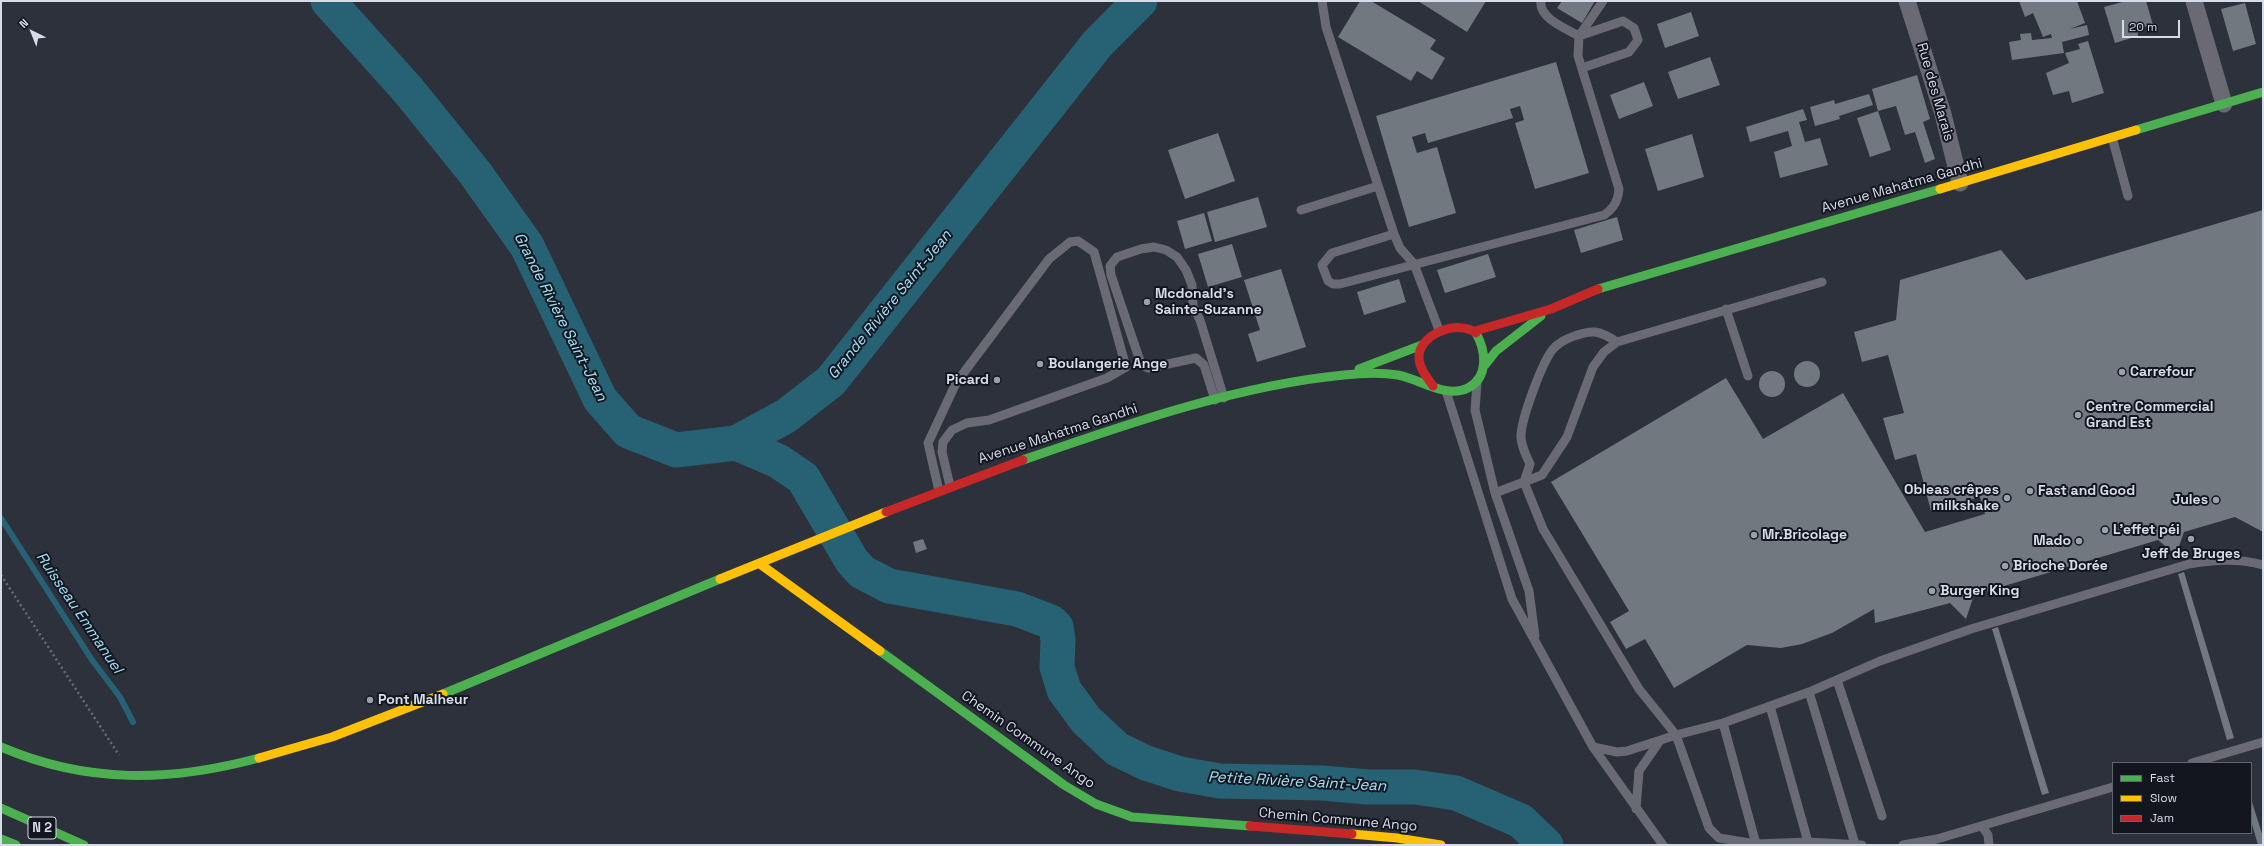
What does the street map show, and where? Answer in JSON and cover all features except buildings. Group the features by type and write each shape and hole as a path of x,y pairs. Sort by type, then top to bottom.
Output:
{"main road":[{"name":"Avenue Mahatma Gandhi","path":"1475,331 1550,309 1600,288 1960,183 2263,92"},
{"name":"Avenue Mahatma Gandhi","path":"1485,365 1496,351 1550,309"},
{"path":"1453,327 1475,331 1484,348 1485,365 1477,381 1468,388 1458,392 1446,392 1434,386 1422,371 1419,358 1422,345 1439,330 1453,327"},
{"name":"Avenue Mahatma Gandhi","path":"1342,375 1422,345"},
{"name":"Avenue Mahatma Gandhi","path":"1,747 16,754 69,771 132,778 207,770 263,758 391,715 760,564 869,517 950,486 1104,432 1219,399 1278,386 1342,375 1388,374 1408,377 1434,386"},
{"name":"Chemin Commune Ango","path":"760,564 1064,785 1096,804 1132,817 1397,838 1441,845"},
{"name":"N 2","path":"1,808 84,845"},
{"name":"N 2","path":"1,839 16,845"}],"street":[{"name":"Rue des Marais","path":"1907,1 1943,114 1960,183"},
{"path":"2194,1 2224,104"}],"lane":[{"path":"1322,1 1326,26 1394,234 1400,248 1414,264 1439,330"},
{"path":"1541,1 1540,6 1546,16 1579,36"},
{"path":"1394,234 1332,253 1322,265 1328,281 1333,284 1340,284 1604,215 1612,209 1618,200 1619,188 1578,56 1579,36 1603,1"},
{"path":"1579,36 1623,21 1634,28 1638,40 1629,52 1582,68"},
{"path":"2112,137 2128,196"},
{"path":"1301,210 1378,186"},
{"path":"939,491 928,443 956,383 1049,259 1070,242 1078,241 1088,246 1094,252 1126,367 1107,378 989,420 967,423 952,430 944,442 942,452 950,486"},
{"path":"1154,247 1166,250 1177,257 1186,270 1192,285 1193,306 1200,320 1219,399 1204,365 1196,358 1148,368 1141,364 1111,275 1110,266 1117,257 1154,247"},
{"path":"1496,493 1542,475 1567,437 1593,367 1604,352 1617,342 1822,282"},
{"path":"1726,309 1748,376"},
{"path":"1617,342 1608,336 1595,332 1581,334 1555,346 1540,376 1523,426 1521,437 1523,448 1530,464 1524,482 1543,529 1620,659 1640,689 1676,735 1709,828 1720,838 1756,844 1808,842 1859,844 1809,692"},
{"path":"1477,381 1475,410 1496,493 1528,591 1536,643"},
{"path":"1446,392 1512,599 1593,748 1636,809 1664,845"},
{"path":"1593,748 1617,752 1628,752 1676,735 1723,723 1809,692 1880,661 1972,629 2189,564 2217,559 2246,560 2263,565"},
{"path":"1837,680 1882,816"},
{"path":"1770,706 1808,842"},
{"path":"1723,723 1756,844"},
{"path":"1636,809 1638,771 1659,742"},
{"path":"2195,762 2263,742"},
{"path":"1902,845 1934,842 2112,787"},
{"path":"1982,826 1988,835 1989,845"}],"path":[{"path":"1,575 132,778"}],"waterway":[{"name":"Grande Rivière Saint-Jean","path":"328,1 408,90 475,173 527,246 600,399 628,431 676,450 736,443 786,416 831,381 1098,43 1140,1"},
{"name":"Petite Rivière Saint-Jean","path":"736,443 778,461 803,478 852,561 862,572 889,586 1017,609 1051,622 1056,627 1058,640 1057,667 1064,690 1086,720 1117,749 1146,763 1180,774 1220,781 1322,783 1368,787 1415,787 1456,793 1521,821 1546,845"},
{"name":"Ruisseau Emmanuel","path":"1,518 92,660 120,697 133,722"}],"traffic: fast":[{"path":"2136,130 2263,92"},
{"path":"1598,289 1940,189"},
{"path":"1485,365 1496,351 1541,316"},
{"path":"1023,460 1101,433 1182,408 1222,397 1304,380 1344,375 1384,373 1406,377 1442,390 1460,391 1475,383 1480,377 1482,371 1484,363 1482,348 1476,333"},
{"path":"1359,369 1422,345"},
{"path":"443,694 720,579"},
{"path":"880,651 1064,785 1096,804 1132,817 1250,826"},
{"path":"1,747 33,759 65,768 97,773 129,775 161,775 193,772 259,758"},
{"path":"1,808 84,845"},
{"path":"1,839 16,845"}],"traffic: slow":[{"path":"1940,189 2136,130"},
{"path":"720,579 886,512"},
{"path":"760,564 880,651"},
{"path":"259,758 332,737 443,694"},
{"path":"1352,834 1397,838 1441,845"}],"traffic: jam":[{"path":"1475,331 1551,309 1598,289"},
{"path":"1433,386 1424,373 1419,359 1420,350 1425,342 1440,331 1450,328 1469,329 1476,333"},
{"path":"886,512 1023,460"},
{"path":"1250,826 1352,834"}],"place":[{"name":"Mcdonald's Sainte-Suzanne","path":"1147,302"},
{"name":"Boulangerie Ange","path":"1040,364"},
{"name":"Carrefour","path":"2122,372"},
{"name":"Picard","path":"997,380"},
{"name":"Centre Commercial Grand Est","path":"2078,415"},
{"name":"Fast and Good","path":"2030,491"},
{"name":"Obleas crêpes milkshake","path":"2007,498"},
{"name":"Jules","path":"2216,500"},
{"name":"L'effet péi","path":"2105,530"},
{"name":"Mr.Bricolage","path":"1754,535"},
{"name":"Jeff de Bruges","path":"2191,539"},
{"name":"Mado","path":"2079,541"},
{"name":"Brioche Dorée","path":"2005,566"},
{"name":"Burger King","path":"1932,591"},
{"name":"Pont Malheur","path":"370,700"}]}
